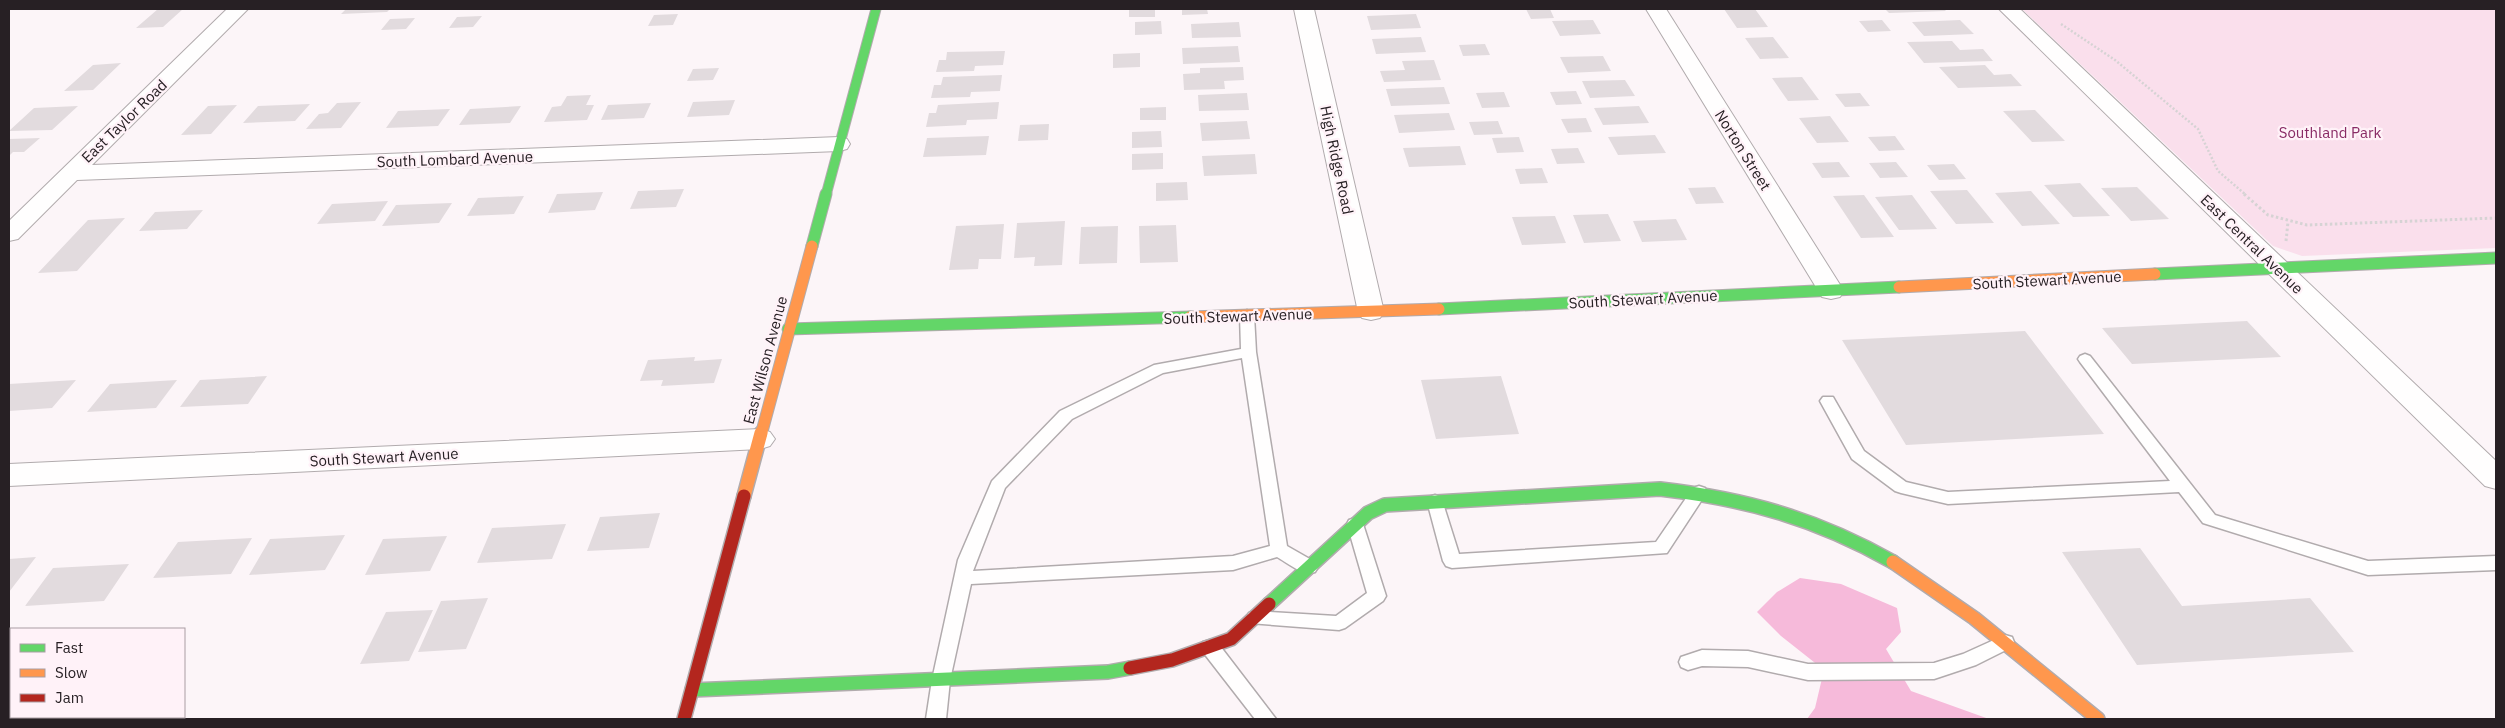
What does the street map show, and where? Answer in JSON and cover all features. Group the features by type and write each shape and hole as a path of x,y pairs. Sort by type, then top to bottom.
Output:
{"street":[{"name":"East Taylor Road","path":"9,234 238,9"},
{"name":"East Wilson Avenue","path":"684,719 876,9"},
{"name":"High Ridge Road","path":"1304,9 1370,312"},
{"name":"Norton Street","path":"1656,9 1831,290"},
{"name":"East Central Avenue","path":"2009,9 2496,478"},
{"name":"South Lombard Avenue","path":"71,173 839,144"},
{"name":"South Stewart Avenue","path":"788,329 1370,312 2496,258"},
{"name":"South Stewart Avenue","path":"9,475 760,439"},
{"path":"692,690 941,680 985,675 1108,672 1172,660 1231,639 1355,524 1368,513 1385,505 1660,489 1699,492 1794,514 1839,532 1882,554 1924,581 2005,642 2098,719"}],"lane":[{"path":"1247,315 1249,352 1279,550"},
{"path":"936,719 941,680 967,560 998,485 1066,415 1159,369 1249,352"},
{"path":"2085,359 2209,519 2368,568 2496,563"},
{"path":"1828,401 1858,455 1900,487 1948,498 2183,486"},
{"path":"1435,501 1452,561 1661,548 1699,492"},
{"path":"1254,618 1339,623 1378,596 1355,524"},
{"path":"964,578 1233,563 1279,550 1308,566"},
{"path":"1688,662 1702,658 1748,659 1808,672 1934,671 1969,660 2005,642"},
{"path":"1210,647 1266,719"}],"path":[{"path":"2058,22 2115,60 2198,130 2218,171 2268,215 2307,225 2496,218"}],"green space":[{"name":"Southland Park","path":"2022,9 2496,9 2496,248 2302,256 2273,246"}],"shaded area":[{"path":"1800,578 1841,584 1897,608 1901,632 1886,649 1911,691 1989,719 1807,719 1815,708 1824,670 1781,636 1757,612 1777,592"}],"building":[{"path":"158,9 183,9 163,27 136,28"},
{"path":"346,9 390,9 387,12 341,14"},
{"path":"1129,9 1155,9 1155,17 1129,17"},
{"path":"1182,9 1207,9 1208,14 1182,15"},
{"path":"1526,9 1550,9 1554,18 1531,19"},
{"path":"1724,9 1755,9 1768,27 1737,28"},
{"path":"1885,9 1944,9 1946,11 1889,13"},
{"path":"678,14 673,25 648,26 654,15"},
{"path":"1416,14 1421,28 1371,30 1367,16"},
{"path":"482,16 473,27 449,28 457,17"},
{"path":"415,18 406,29 381,30 390,19"},
{"path":"1593,20 1601,34 1560,36 1552,21"},
{"path":"1882,20 1891,31 1868,32 1859,21"},
{"path":"1960,20 1974,34 1924,36 1912,22"},
{"path":"1161,21 1162,34 1135,35 1135,22"},
{"path":"1239,22 1241,37 1192,38 1191,24"},
{"path":"1421,37 1426,52 1376,54 1372,39"},
{"path":"1773,37 1789,58 1760,59 1745,38"},
{"path":"1952,41 1960,50 1983,49 1993,61 1924,63 1907,42"},
{"path":"1485,44 1490,55 1463,56 1459,45"},
{"path":"1238,46 1240,62 1183,64 1182,48"},
{"path":"1005,51 1003,65 975,66 974,71 936,72 939,60 946,60 947,52"},
{"path":"1140,53 1140,67 1113,68 1113,54"},
{"path":"1603,56 1611,71 1568,73 1560,57"},
{"path":"1434,60 1441,80 1384,82 1380,71 1405,70 1402,61"},
{"path":"121,63 93,90 64,91 93,65"},
{"path":"1985,65 1994,75 2011,74 2022,86 1958,88 1939,67"},
{"path":"1243,67 1244,80 1224,81 1225,89 1184,90 1183,74 1200,73 1200,68"},
{"path":"719,68 713,80 687,81 693,69"},
{"path":"1002,75 1000,91 971,92 970,97 931,98 934,85 941,85 943,77"},
{"path":"1802,77 1819,100 1788,101 1772,78"},
{"path":"1625,80 1635,96 1590,98 1582,81"},
{"path":"1444,87 1450,104 1391,106 1386,89"},
{"path":"1576,91 1582,104 1556,105 1550,92"},
{"path":"1504,92 1510,107 1482,108 1476,93"},
{"path":"1247,93 1249,110 1199,111 1198,95"},
{"path":"1860,93 1870,106 1845,107 1835,94"},
{"path":"591,95 586,105 594,105 587,120 544,122 552,107 561,106 567,96"},
{"path":"735,100 729,115 687,117 693,102"},
{"path":"361,102 341,128 306,129 319,114 328,113 337,103"},
{"path":"999,102 997,119 967,120 966,125 926,127 929,113 936,113 938,105"},
{"path":"651,103 644,118 601,120 608,105"},
{"path":"310,104 295,121 243,123 258,106"},
{"path":"237,105 211,134 181,135 208,106"},
{"path":"78,106 52,130 9,131 34,108"},
{"path":"521,106 510,123 459,125 470,109"},
{"path":"1639,106 1649,123 1603,125 1594,108"},
{"path":"1166,107 1166,120 1140,120 1140,108"},
{"path":"450,109 438,126 386,128 398,111"},
{"path":"2035,110 2065,141 2032,142 2003,111"},
{"path":"1449,113 1455,130 1399,133 1394,115"},
{"path":"1830,116 1849,142 1817,143 1799,118"},
{"path":"1586,118 1592,132 1568,133 1561,119"},
{"path":"1247,121 1250,139 1202,141 1200,123"},
{"path":"1498,121 1503,134 1474,135 1469,122"},
{"path":"1049,124 1048,140 1018,141 1020,125"},
{"path":"1161,131 1162,147 1132,148 1132,132"},
{"path":"1655,135 1666,153 1618,155 1608,137"},
{"path":"989,136 986,155 923,157 927,138"},
{"path":"1895,136 1905,150 1879,151 1868,137"},
{"path":"1519,137 1524,152 1497,153 1492,138"},
{"path":"40,138 24,152 13,152 9,156 9,139"},
{"path":"1460,146 1466,165 1409,167 1403,148"},
{"path":"1578,148 1585,163 1557,164 1551,149"},
{"path":"1163,153 1163,169 1132,170 1132,154"},
{"path":"1255,154 1257,174 1204,176 1202,156"},
{"path":"1839,162 1850,177 1822,178 1812,163"},
{"path":"1896,162 1908,177 1880,178 1869,163"},
{"path":"1954,164 1966,179 1939,180 1927,165"},
{"path":"1542,168 1548,183 1520,184 1515,169"},
{"path":"1187,182 1188,200 1156,201 1156,183"},
{"path":"2080,183 2110,216 2073,217 2044,185"},
{"path":"1715,187 1724,203 1696,204 1688,188"},
{"path":"2137,187 2169,219 2131,221 2101,188"},
{"path":"684,189 676,207 630,209 638,191"},
{"path":"1967,190 1994,223 1956,224 1930,191"},
{"path":"2031,191 2060,224 2022,226 1995,193"},
{"path":"603,192 595,210 548,213 557,194"},
{"path":"1864,195 1894,237 1861,238 1833,196"},
{"path":"1912,195 1937,229 1899,230 1875,197"},
{"path":"524,196 514,214 467,216 478,198"},
{"path":"388,201 375,221 317,224 332,204"},
{"path":"452,203 439,223 382,226 396,205"},
{"path":"203,210 187,229 139,231 155,212"},
{"path":"1608,214 1621,241 1584,243 1573,215"},
{"path":"1555,216 1566,243 1522,245 1512,217"},
{"path":"125,218 77,271 38,273 88,220"},
{"path":"1676,219 1687,240 1642,242 1633,221"},
{"path":"1065,221 1062,265 1034,266 1035,257 1014,258 1017,223"},
{"path":"1004,224 1001,259 979,259 978,269 949,270 956,226"},
{"path":"1176,225 1178,262 1140,263 1139,226"},
{"path":"1118,226 1117,263 1079,264 1081,227"},
{"path":"2247,321 2281,357 2132,364 2102,328"},
{"path":"2025,331 2104,434 1906,445 1842,340"},
{"path":"695,357 694,361 722,359 714,383 661,386 663,380 640,381 648,360"},
{"path":"267,376 248,404 180,407 200,380"},
{"path":"1501,376 1519,434 1436,439 1421,380"},
{"path":"76,380 52,408 9,411 9,384"},
{"path":"177,380 156,408 87,412 110,384"},
{"path":"660,513 649,548 587,551 600,517"},
{"path":"566,524 552,559 477,563 492,528"},
{"path":"345,535 325,570 249,575 270,539"},
{"path":"447,536 430,571 365,575 383,539"},
{"path":"252,538 231,574 153,578 178,542"},
{"path":"2140,548 2182,606 2310,598 2354,652 2137,665 2062,552"},
{"path":"36,557 9,592 9,559"},
{"path":"129,564 104,601 25,606 53,568"},
{"path":"488,598 466,649 418,652 441,601"},
{"path":"433,610 409,661 360,664 386,612"}],"traffic: fast":[{"path":"812,246 876,9"},
{"path":"2155,274 2496,258"},
{"path":"1439,309 1899,287"},
{"path":"788,329 1190,317"},
{"path":"1269,604 1368,513 1385,505 1660,489 1723,497 1781,511 1837,532 1893,562"},
{"path":"692,690 1108,672 1130,668"}],"traffic: slow":[{"path":"744,496 812,246"},
{"path":"1899,287 2155,274"},
{"path":"1190,317 1439,309"},
{"path":"1893,562 1974,618 2098,719"}],"traffic: jam":[{"path":"684,719 744,496"},
{"path":"1130,668 1172,660 1231,639 1269,604"}]}
